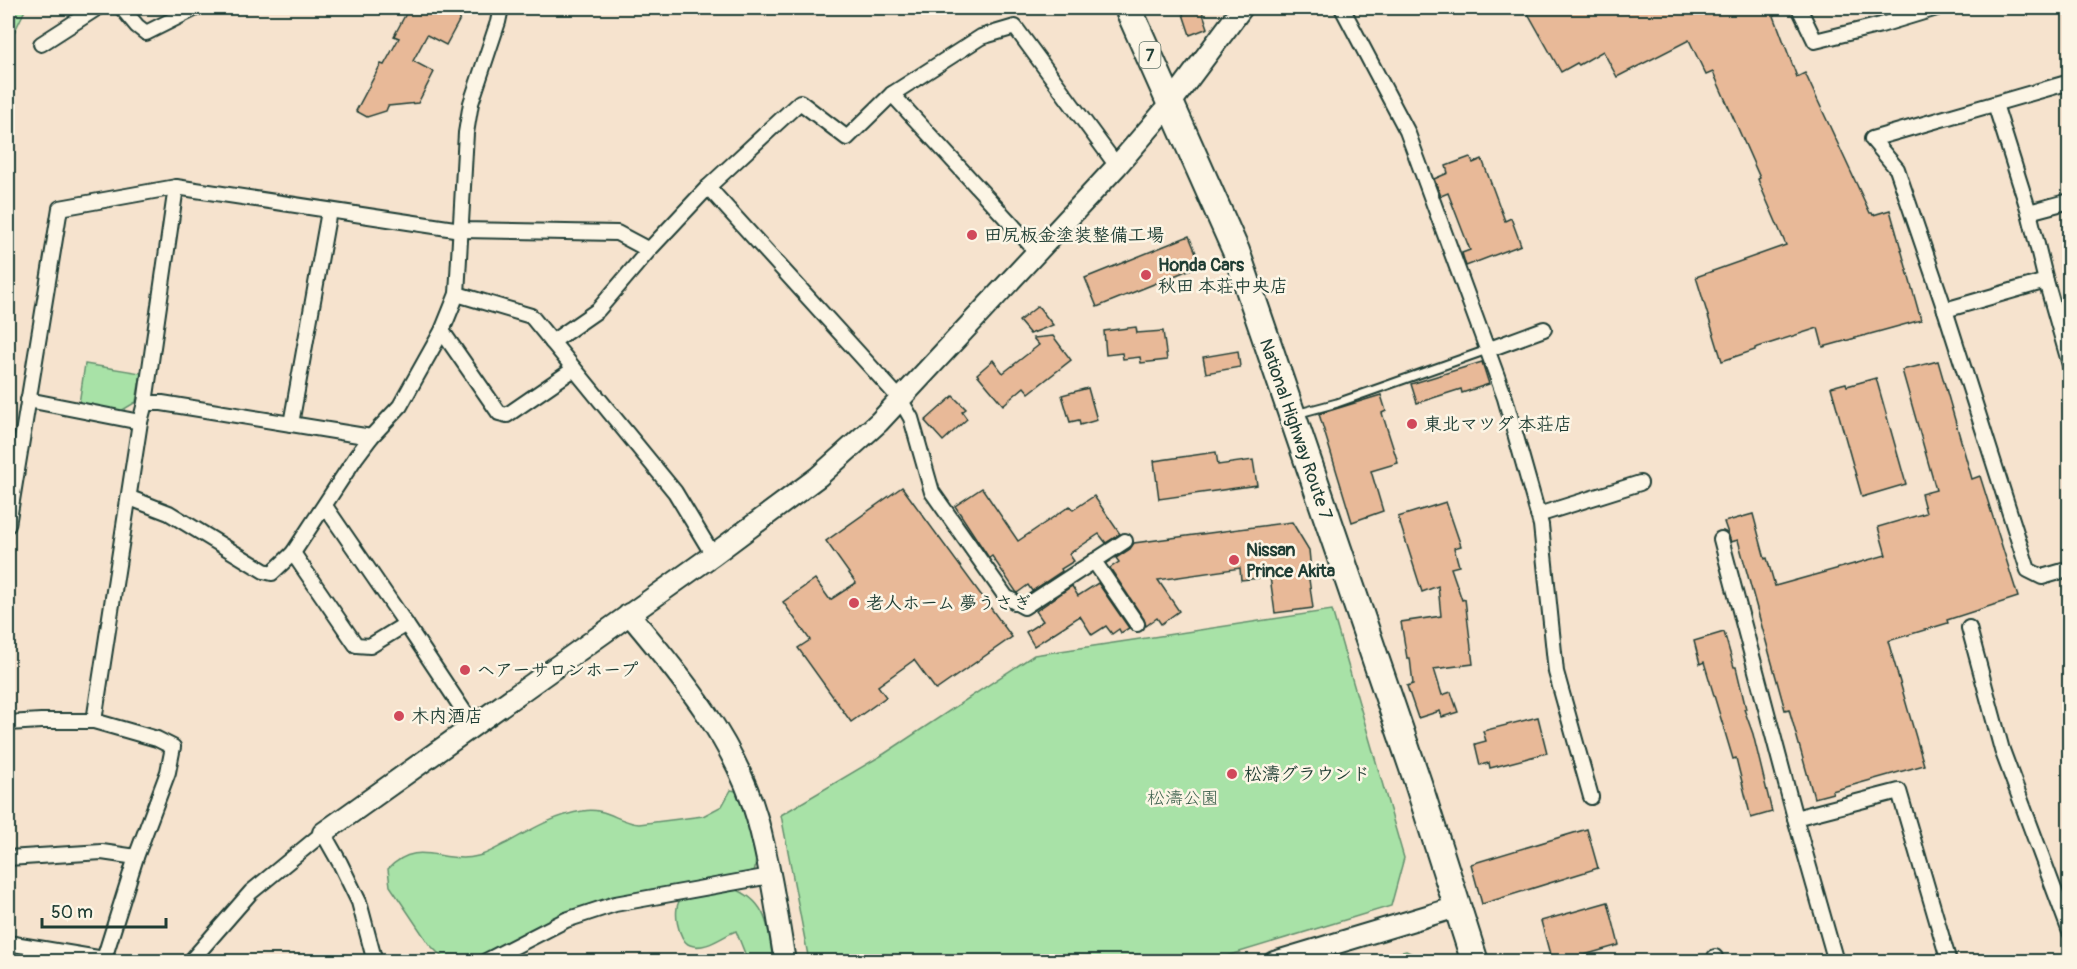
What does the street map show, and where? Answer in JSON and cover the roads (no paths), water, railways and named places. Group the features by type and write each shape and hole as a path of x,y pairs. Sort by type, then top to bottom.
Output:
{"highway":[{"name":"National Highway Route 7","path":"1128,8 1236,251 1414,772 1475,962"}],"street":[{"path":"41,44 97,8"},
{"path":"122,8 136,26 146,33 196,8"},
{"path":"130,498 169,513 264,571 272,573 293,553 372,437 400,406 442,331 457,294 466,132 471,103 501,8"},
{"path":"190,962 251,892 323,833 714,555 818,477 879,422 1117,166 1171,103 1242,8"},
{"path":"1342,8 1407,131 1505,398 1541,525 1556,672 1592,797"},
{"path":"1798,8 1815,41 1937,8"},
{"path":"552,342 598,310 649,250 708,187 800,102 847,138 892,94 981,37 1015,27 1117,166"},
{"path":"2070,82 1872,139 1897,170 1945,310 2028,570 2042,577 2070,569"},
{"path":"892,94 1036,252"},
{"path":"1995,104 2029,212 2070,365"},
{"path":"8,525 60,208 176,187 461,230 617,233 649,250"},
{"path":"94,721 145,402 176,187"},
{"path":"708,187 900,399 910,417 932,492 1006,597 1024,607 1125,541"},
{"path":"2029,212 2070,201"},
{"path":"291,424 329,211"},
{"path":"1945,310 2046,281"},
{"path":"457,294 531,316 675,492 714,555"},
{"path":"1487,350 1544,329"},
{"path":"442,331 499,413 507,415 574,369"},
{"path":"28,400 140,422"},
{"path":"145,402 372,437"},
{"path":"1538,515 1640,483"},
{"path":"325,506 473,725"},
{"path":"1721,538 1795,818 1836,962"},
{"path":"293,553 356,645 370,646 406,624"},
{"path":"1094,561 1137,624"},
{"path":"629,614 664,656 721,735 739,771 756,816 770,876 785,962"},
{"path":"1969,628 2002,750 2070,932"},
{"path":"8,723 94,721 157,739 173,747 168,772 136,857 104,960 8,943"},
{"path":"1795,818 1899,791 1949,962"},
{"path":"323,833 359,902 375,962"},
{"path":"8,858 102,852 136,857"},
{"path":"484,962 566,920 615,904 770,876"},
{"path":"1274,962 1457,907"}],"lane":[{"path":"1292,415 1337,403 1487,350"}],"place":[{"name":"田尻板金塗装整備工場","path":"972,235"},
{"name":"Honda Cars 秋田 本荘中央店","path":"1146,275"},
{"name":"東北マツダ 本荘店","path":"1412,424"},
{"name":"Nissan Prince Akita","path":"1234,560"},
{"name":"老人ホーム 夢うさぎ","path":"854,603"},
{"name":"ヘアーサロンホープ","path":"465,670"},
{"name":"木内酒店","path":"399,716"},
{"name":"松濤グラウンド","path":"1232,774"}],"park label":[{"name":"松濤公園","path":"1183,798"}]}
